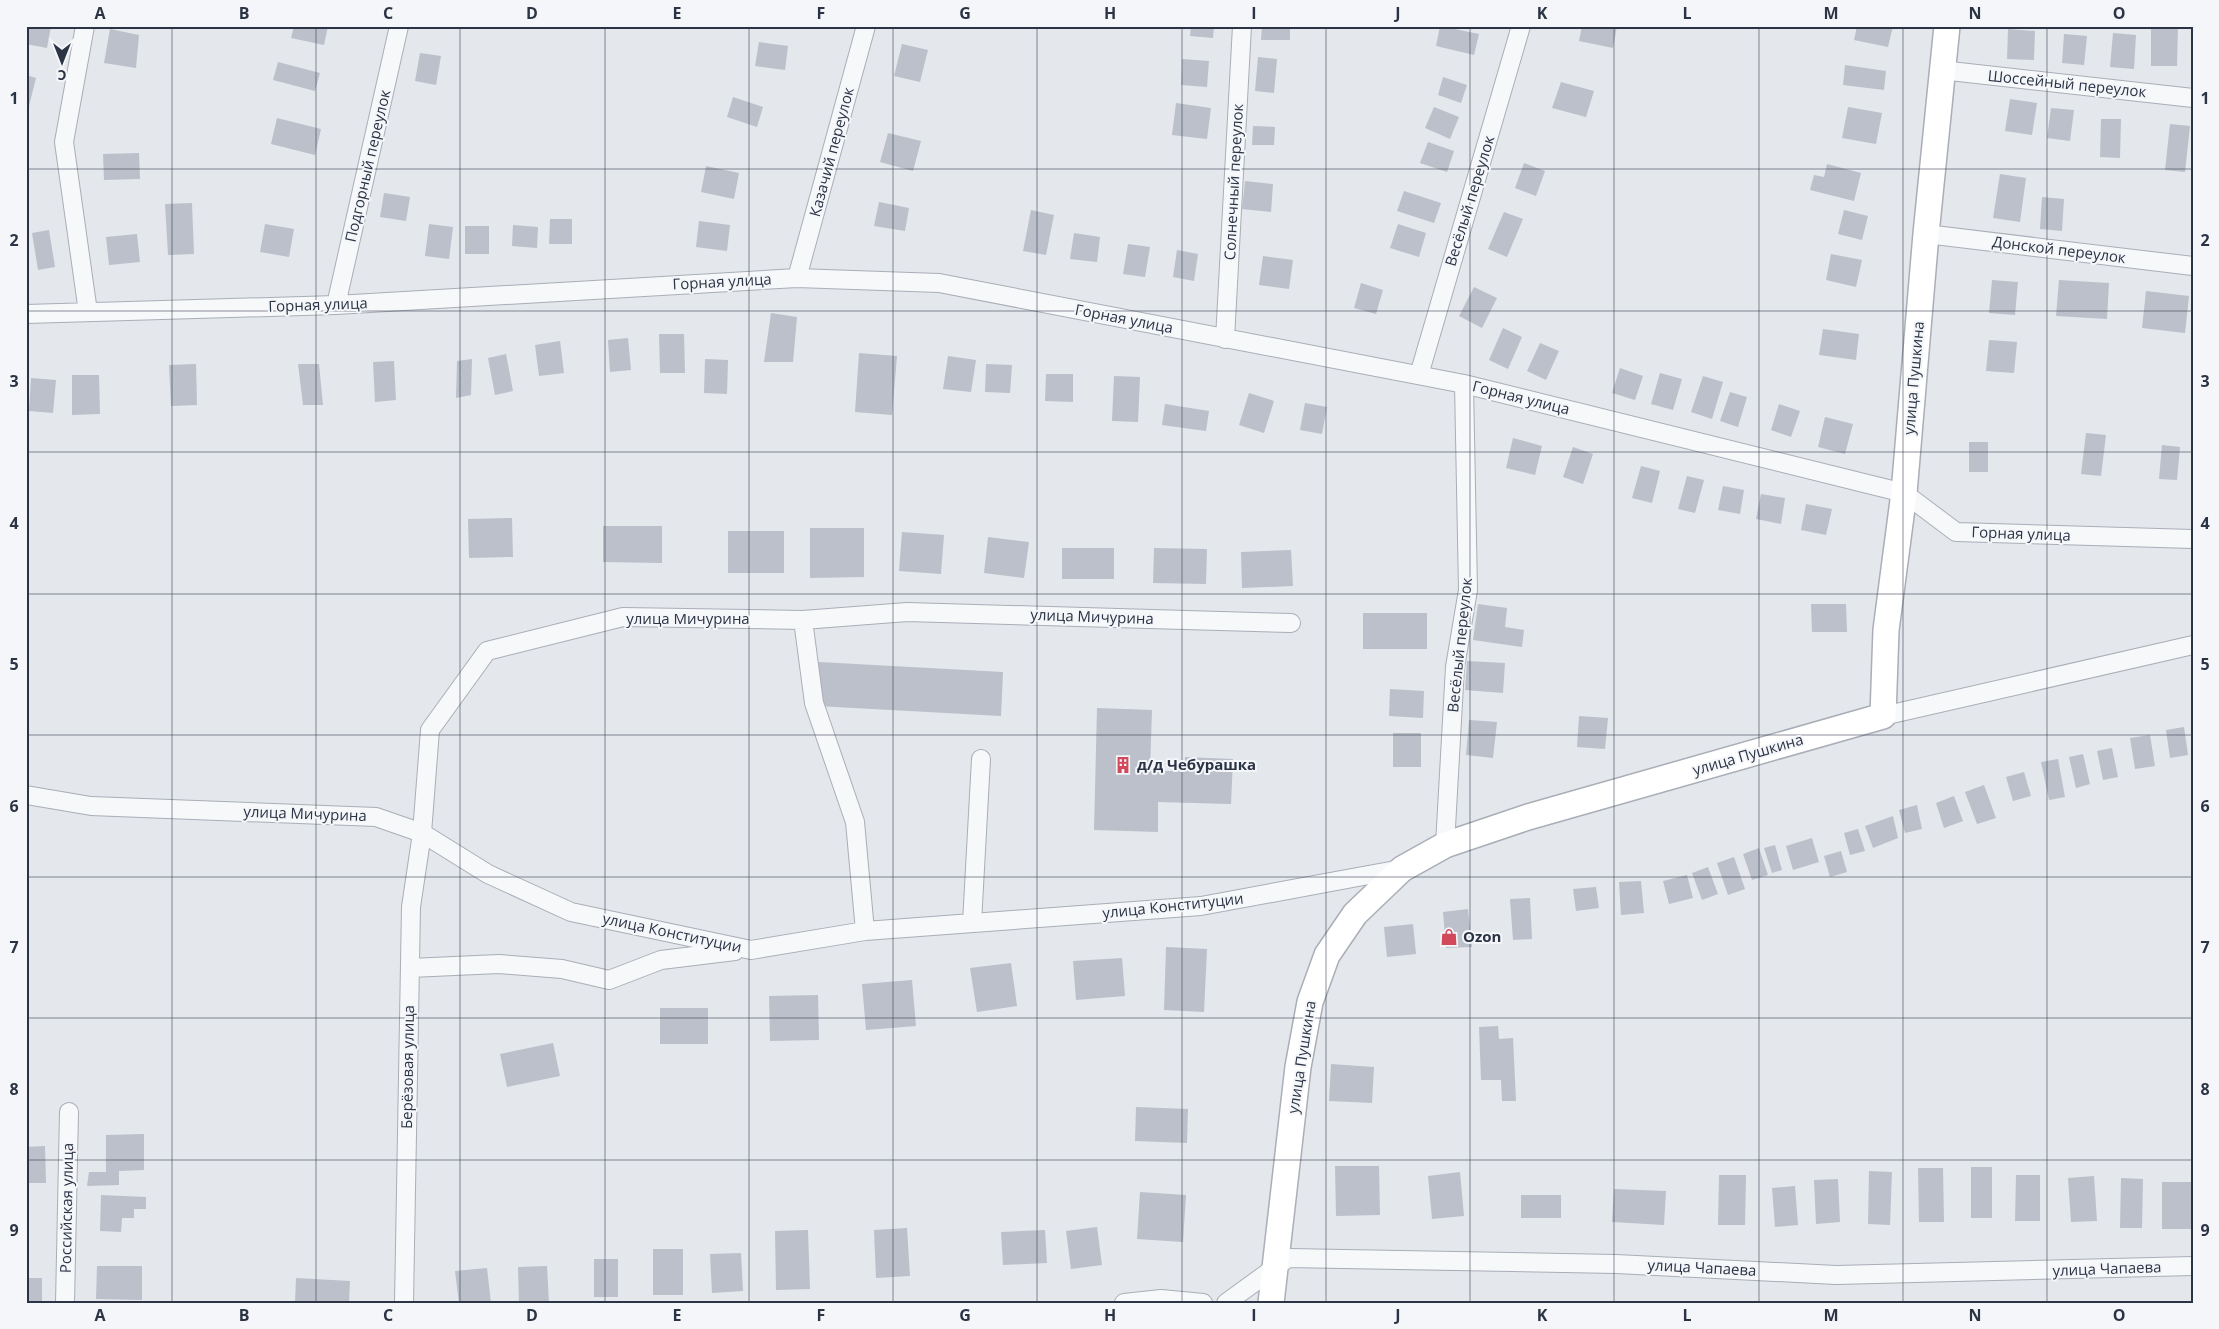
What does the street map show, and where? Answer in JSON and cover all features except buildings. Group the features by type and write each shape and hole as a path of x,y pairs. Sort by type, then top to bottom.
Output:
{"main road":[{"name":"улица Пушкина","path":"1271,1303 1298,1067 1310,1002 1328,955 1355,914 1402,869 1446,845 1528,817 1883,716 1886,630 1904,493 1946,26"}],"street":[{"path":"85,26 64,142 88,312"},
{"name":"Подгорный переулок","path":"336,305 399,26"},
{"name":"Казачий переулок","path":"797,278 866,26"},
{"name":"Солнечный переулок","path":"1225,339 1242,26"},
{"name":"Весёлый переулок","path":"1418,375 1521,26"},
{"name":"Шоссейный переулок","path":"1941,70 2193,98"},
{"name":"Донской переулок","path":"1926,234 2193,266"},
{"name":"Горная улица","path":"26,314 336,305 797,278 939,283 1464,384 1904,493 1956,532 2193,540"},
{"name":"Весёлый переулок","path":"1446,845 1455,668 1468,590 1464,384"},
{"name":"улица Мичурина","path":"26,795 90,806 376,817 422,833 430,730 487,651 623,617 803,620 907,612 1291,624"},
{"path":"803,620 814,703 854,822 865,932"},
{"path":"1883,716 2193,645"},
{"path":"972,923 981,759"},
{"name":"улица Конституции","path":"422,833 488,874 571,912 751,950 865,932 1201,906 1402,869"},
{"name":"Берёзовая улица","path":"404,1303 411,907 422,833"},
{"path":"410,968 499,964 562,968 609,980 661,960 751,950"},
{"name":"Российская улица","path":"64,1303 69,1112"},
{"name":"улица Чапаева","path":"1226,1303 1288,1258 1616,1264 1836,1275 2193,1266"},
{"path":"1124,1303 1162,1299 1203,1303"}],"place":[{"name":"д/д Чебурашка","path":"1123,765"},
{"name":"Ozon","path":"1449,937"}]}
